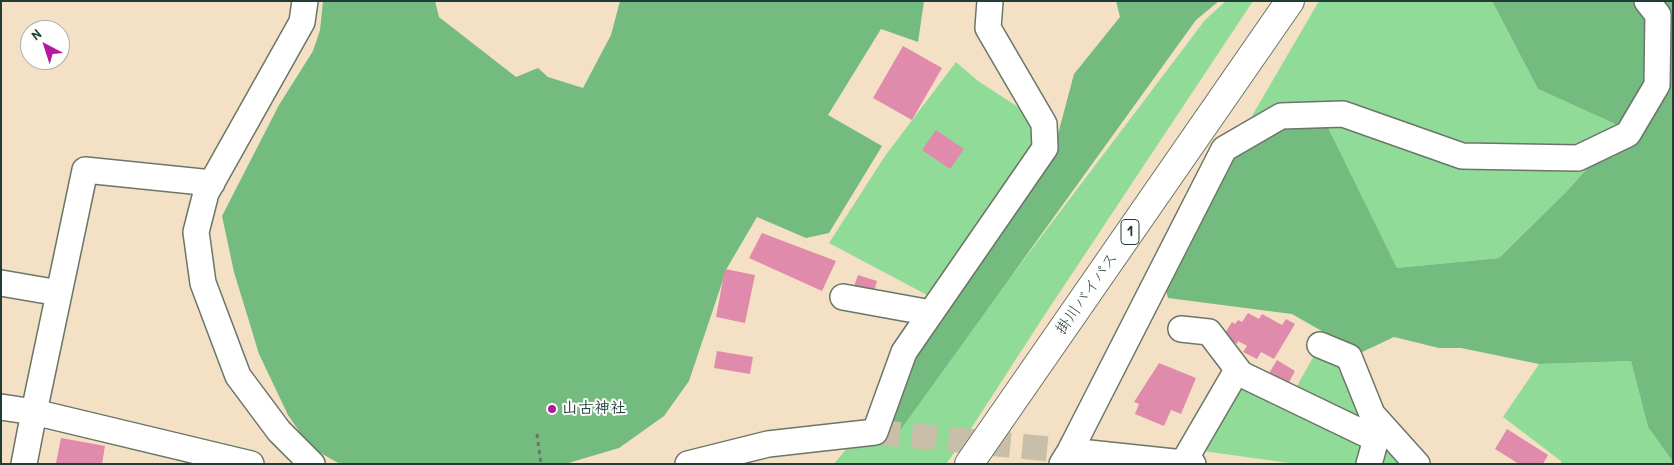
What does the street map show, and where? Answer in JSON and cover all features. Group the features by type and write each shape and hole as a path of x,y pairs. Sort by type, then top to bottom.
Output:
{"highway":[{"name":"掛川バイパス","path":"969,464 1290,1"}],"street":[{"path":"305,1 302,22 206,193 196,232 203,283 238,376 279,431 312,464"},
{"path":"688,464 768,444 875,432 904,352 1045,148 1044,124 988,28 990,1"},
{"path":"1241,374 1233,377 1188,463 1066,458 1224,150 1281,116 1343,114 1462,156 1578,158 1628,134 1657,85 1658,15 1647,1"},
{"path":"24,464 85,170 212,183"},
{"path":"1,283 59,293"},
{"path":"843,297 931,313"},
{"path":"1181,329 1209,332 1241,374 1376,439 1370,464"},
{"path":"1320,345 1349,356 1372,414 1417,464"},
{"path":"1,407 34,412 251,464"}],"path":[{"path":"537,434 541,464"}],"green space":[{"path":"323,1 435,1 439,17 516,77 538,68 548,77 583,88 611,35 620,1 924,1 918,42 881,29 828,115 882,146 829,233 806,238 757,217 727,268 689,381 664,416 619,448 565,464 340,464 310,447 288,415 259,354 234,272 222,216 279,105 313,51 320,30"},
{"path":"1116,1 1219,1 1196,20 901,429 879,430 912,357 1053,153 1074,74 1120,17"},
{"path":"1226,1 1253,1 946,464 834,464 856,437 889,438 1205,20"},
{"path":"1319,1 1492,1 1538,89 1624,128 1566,192 1499,258 1397,268 1326,126 1224,164"},
{"path":"1492,1 1673,1 1673,462 1648,427 1631,361 1539,364 1461,348 1439,348 1394,337 1360,353 1292,314 1168,298 1166,290 1224,164 1293,119 1327,126 1397,268 1499,258 1566,192 1624,128 1538,89"},
{"path":"956,62 978,81 1035,118 1031,156 929,296 829,243 885,156"},
{"path":"1320,345 1349,357 1413,464 1296,464 1203,451 1247,375 1289,400"},
{"path":"1631,361 1648,427 1673,464 1561,464 1561,461 1503,417 1539,364"}],"building":[{"path":"903,46 942,68 912,120 873,98"},
{"path":"936,130 964,149 950,169 922,150"},
{"path":"762,233 836,261 822,291 749,258"},
{"path":"725,269 755,275 745,323 716,317"},
{"path":"858,275 877,281 873,295 853,289"},
{"path":"1248,313 1259,319 1262,314 1282,325 1286,319 1295,324 1274,359 1261,352 1257,359 1243,352 1247,346 1238,341 1237,344 1223,336 1232,322 1235,324 1238,320 1242,322"},
{"path":"717,351 753,357 750,374 714,368"},
{"path":"1277,360 1295,371 1287,386 1268,375"},
{"path":"1159,363 1196,378 1181,414 1171,410 1164,426 1135,414 1139,404 1134,402"},
{"path":"1507,429 1548,455 1543,464 1519,464 1495,449"},
{"path":"61,438 105,446 102,464 56,463"}],"tunnel":[{"path":"875,432 1070,451"}],"place":[{"name":"山古神社","path":"552,409"}]}
